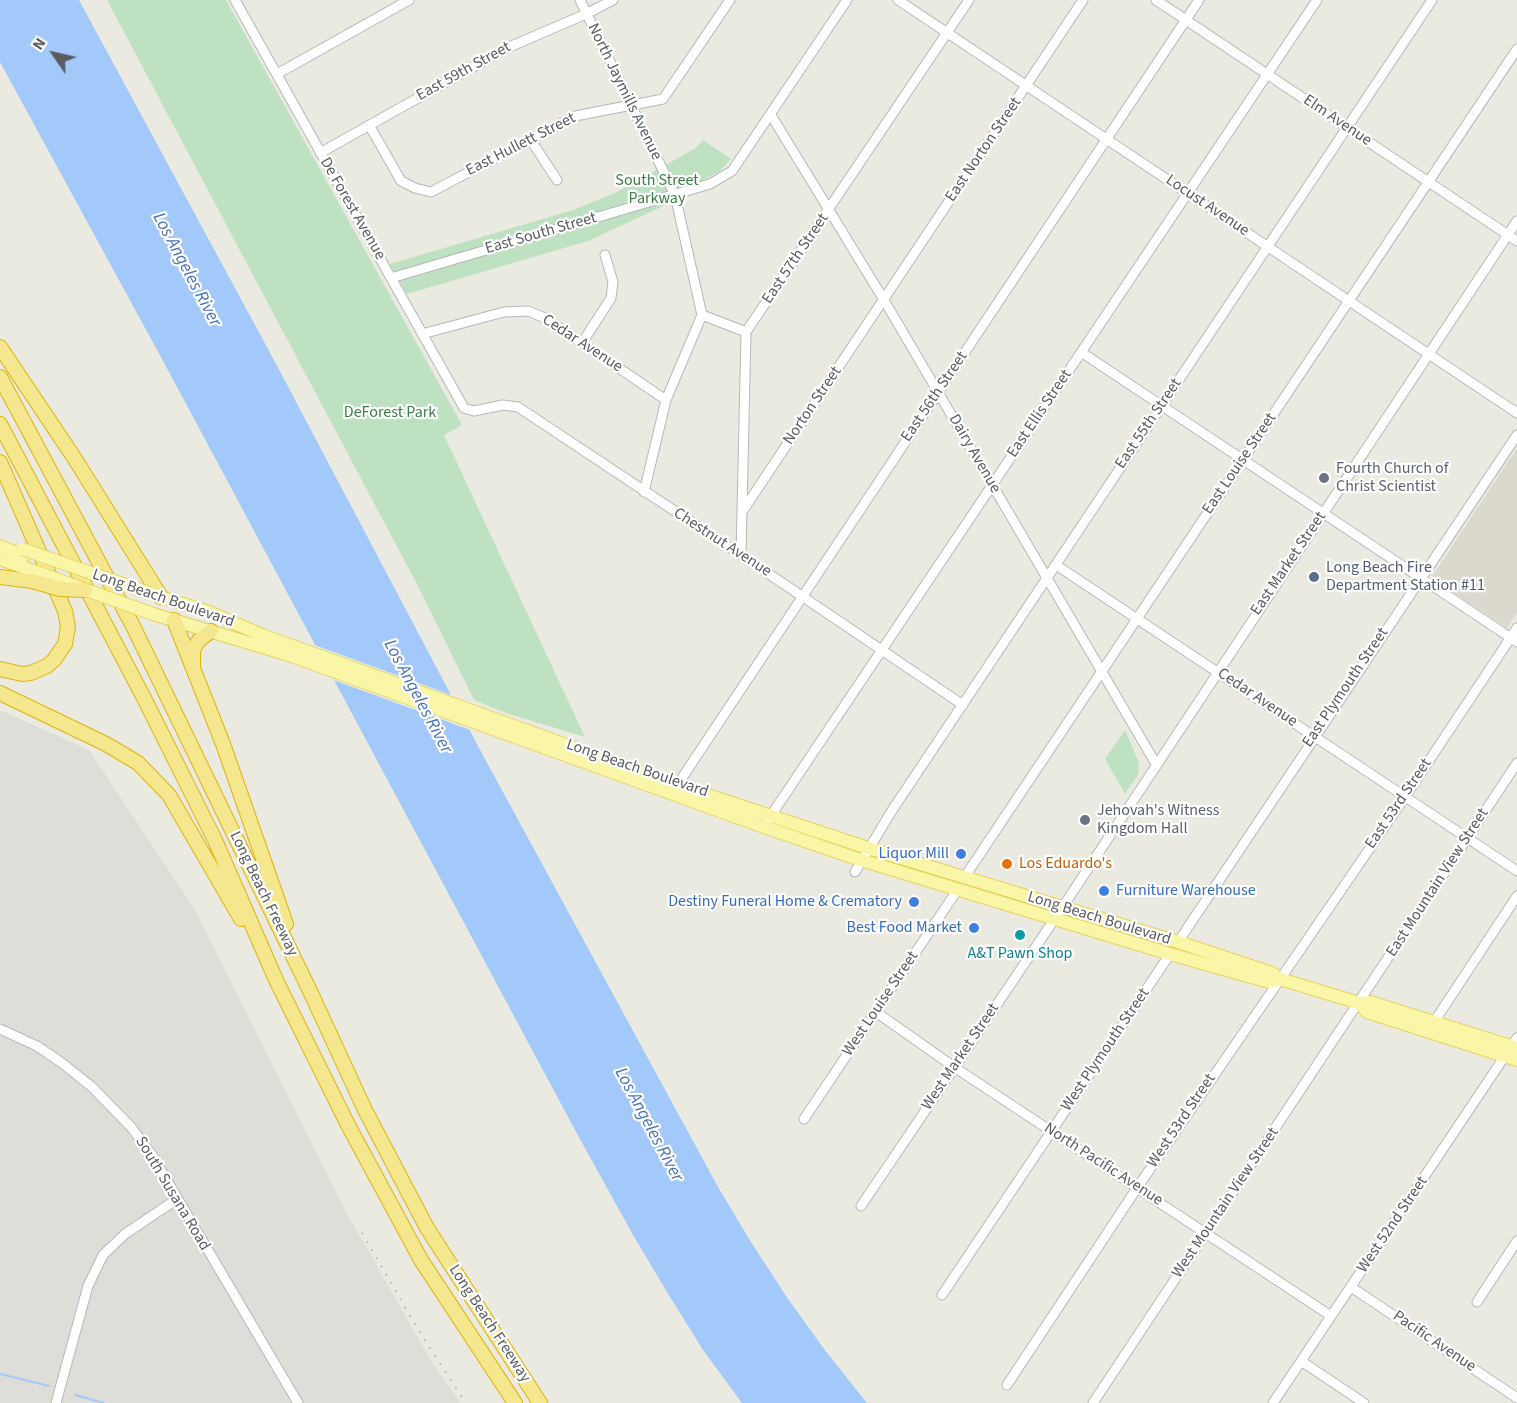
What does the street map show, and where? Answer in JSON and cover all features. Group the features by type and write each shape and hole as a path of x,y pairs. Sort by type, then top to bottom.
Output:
{"highway":[{"path":"0,346 75,459 155,595"},
{"name":"Long Beach Freeway","path":"0,377 133,626 310,991 365,1110 427,1228 540,1403"},
{"name":"Long Beach Freeway","path":"0,424 124,659 200,810 276,980 348,1125 421,1260 515,1403"},
{"path":"0,462 65,611 68,627 65,644 60,653 47,666 22,674 0,669"},
{"path":"0,577 30,575 60,589 85,590"},
{"path":"174,620 224,744 240,798 310,991"},
{"path":"193,670 193,650 199,640 211,631"},
{"path":"0,693 124,753 155,779 169,795 184,819 276,980"}],"main road":[{"name":"Long Beach Boulevard","path":"0,540 23,552 209,612 291,650 675,790 764,828 861,860 961,884 1058,913 1178,942 1272,973 1280,979 1359,1003 1370,1002 1513,1050"},
{"path":"0,546 23,552"},
{"path":"0,559 30,575"},
{"name":"Long Beach Boulevard","path":"85,590 211,631 291,650"},
{"path":"155,595 174,620"},
{"name":"Long Beach Boulevard","path":"675,790 772,816 868,848 961,884"},
{"name":"Long Beach Boulevard","path":"1058,913 1170,954 1269,982 1280,979"},
{"name":"Long Beach Boulevard","path":"1359,1003 1367,1012 1513,1050"}],"street":[{"name":"De Forest Avenue","path":"235,0 464,408 474,411"},
{"path":"277,74 409,0"},
{"name":"North Jaymills Avenue","path":"580,0 675,195 702,315"},
{"name":"East 59th Street","path":"320,153 507,48 613,0"},
{"name":"East Hullett Street","path":"369,125 401,181 431,192 575,116 663,99 730,0"},
{"name":"East South Street","path":"391,278 675,195 710,184 732,171 848,0"},
{"name":"Locust Avenue","path":"898,0 1517,413"},
{"name":"East 57th Street","path":"746,332 969,0"},
{"name":"East Norton Street","path":"884,300 1083,0"},
{"name":"Elm Avenue","path":"1156,0 1517,241"},
{"name":"East 56th Street","path":"675,790 1199,0"},
{"name":"East Ellis Street","path":"764,828 1317,0"},
{"name":"East 55th Street","path":"855,872 868,848 1161,405 1432,0"},
{"name":"East Louise Street","path":"961,884 1517,49"},
{"name":"Dairy Avenue","path":"771,115 884,300 1156,764"},
{"path":"530,139 557,180"},
{"name":"East Market Street","path":"1058,913 1517,221"},
{"path":"582,343 611,298 613,282 605,255"},
{"name":"Norton Street","path":"742,512 884,300"},
{"name":"Cedar Avenue","path":"422,334 504,312 520,310 545,318 666,400"},
{"path":"644,492 666,400 702,315 746,332 741,555"},
{"path":"1081,352 1514,639"},
{"name":"Chestnut Avenue","path":"474,411 503,405 518,408 963,705"},
{"name":"East Plymouth Street","path":"1178,942 1517,435"},
{"name":"Cedar Avenue","path":"1056,564 1517,871"},
{"name":"East 53rd Street","path":"1280,979 1514,639 1517,628"},
{"name":"East Mountain View Street","path":"1359,1003 1517,763"},
{"name":"West Louise Street","path":"804,1119 961,884"},
{"path":"1434,1022 1517,896"},
{"name":"West Market Street","path":"861,1206 1058,913"},
{"name":"West Plymouth Street","path":"942,1295 1170,954"},
{"name":"West 53rd Street","path":"1007,1385 1137,1188 1280,979"},
{"name":"West Mountain View Street","path":"1093,1403 1359,1003"},
{"name":"North Pacific Avenue","path":"876,1012 1051,1132 1331,1316"},
{"name":"South Susana Road","path":"0,1029 37,1046 99,1093 130,1125 147,1148 298,1403"},
{"name":"West 52nd Street","path":"1273,1403 1513,1050"},
{"path":"56,1403 88,1286 103,1255 125,1234 177,1199"},
{"path":"1477,1302 1517,1241"},
{"name":"Pacific Avenue","path":"1351,1287 1515,1398"},
{"path":"1301,1361 1364,1403"}],"shaded area":[{"path":"1517,448 1517,613 1507,628 1431,578"},
{"path":"0,710 89,750 197,913 349,1217 433,1364 461,1403 0,1403"}],"green space":[{"name":"DeForest Park","path":"107,0 226,0 462,425 444,435 585,737 509,714 474,700 418,586"},
{"name":"South Street Parkway","path":"703,140 731,159 721,170 697,184 680,186 670,203 588,241 407,294 390,264 573,210 615,193 696,148"},
{"path":"1125,730 1139,763 1138,775 1125,794 1105,759"}],"water":[{"name":"Los Angeles River","path":"0,0 79,0 275,362 479,748 718,1187 786,1296 867,1403 742,1403 703,1350 667,1292 575,1130 162,359 0,62"}],"pier":[{"path":"309,643 454,696 473,731 328,678"}],"waterway":[{"path":"0,1374 49,1386"},
{"path":"75,1395 104,1403"}],"railway":[{"path":"362,1233 420,1333 466,1403"}],"place":[{"name":"Fourth Church of Christ Scientist","path":"1324,478"},
{"name":"Long Beach Fire Department Station #11","path":"1314,577"},
{"name":"Jehovah's Witness Kingdom Hall","path":"1085,820"},
{"name":"Liquor Mill","path":"961,854"},
{"name":"Los Eduardo's","path":"1007,864"},
{"name":"Furniture Warehouse","path":"1104,891"},
{"name":"Destiny Funeral Home & Crematory","path":"914,902"},
{"name":"Best Food Market","path":"974,928"},
{"name":"A&T Pawn Shop","path":"1020,935"}]}
